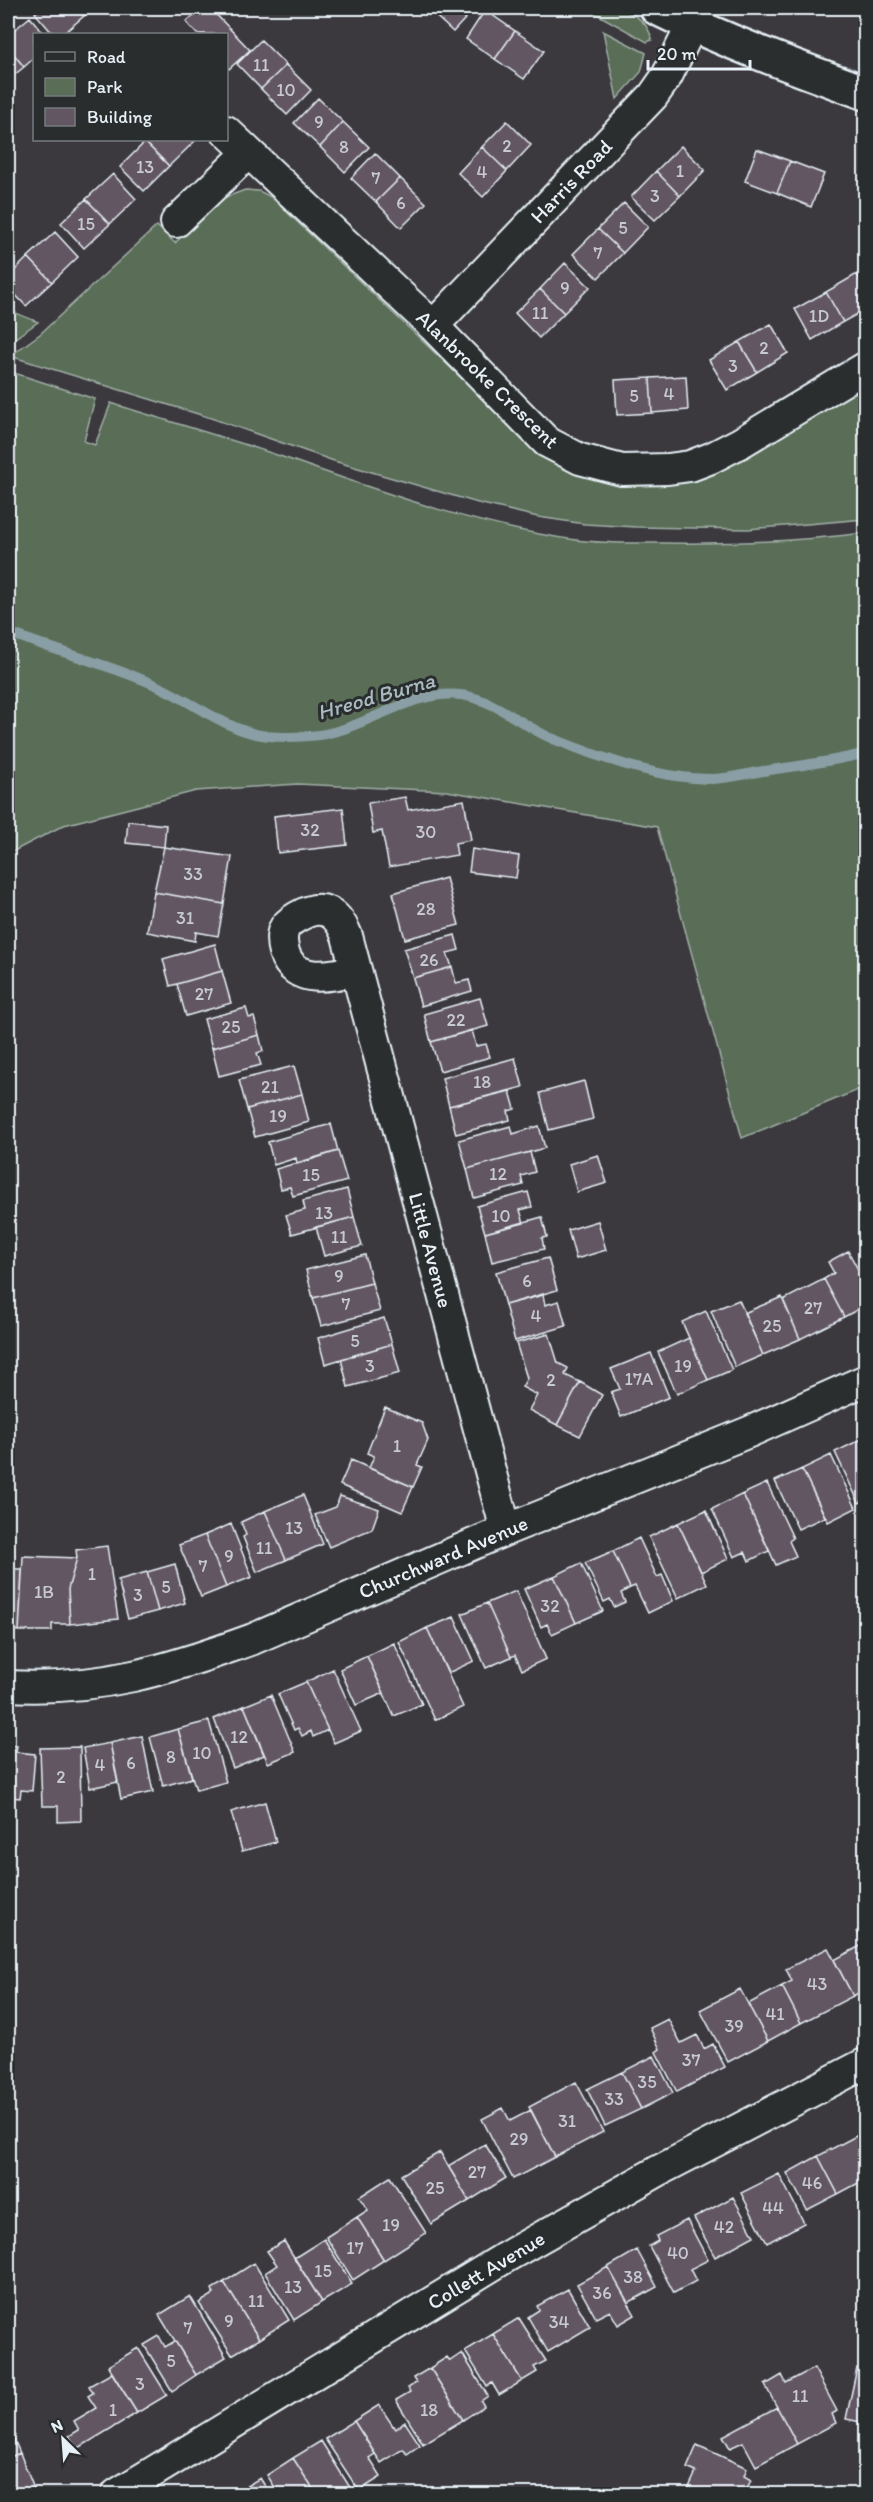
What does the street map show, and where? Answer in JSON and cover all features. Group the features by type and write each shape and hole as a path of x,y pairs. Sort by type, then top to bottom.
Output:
{"street":[{"path":"657,8 692,25 866,93"},
{"name":"Harris Road","path":"433,326 652,96 667,76 692,25"},
{"name":"Alanbrooke Crescent","path":"228,133 332,228 547,442 580,459 622,470 690,466 711,458 866,367"},
{"path":"176,222 248,153"},
{"name":"Little Avenue","path":"356,970 506,1530"},
{"name":"Churchward Avenue","path":"8,1686 33,1688 93,1685 169,1667 253,1639 506,1530 749,1432 866,1380"},
{"name":"Collett Avenue","path":"117,2494 506,2257 658,2171 866,2062"}],"green space":[{"path":"606,7 626,11 643,22 652,40 647,42 586,8"},
{"path":"603,31 646,53 641,72 617,99"},
{"path":"245,190 259,191 271,197 533,446 623,480 865,382 865,519 748,529 636,527 585,524 538,517 478,503 334,461 211,418 10,356 40,334 157,226 175,243 221,199"},
{"path":"8,310 38,322 8,343"},
{"path":"8,371 95,399 84,441 95,445 111,403 259,449 426,506 538,534 598,542 691,543 791,540 865,533 865,1087 742,1138 657,827 447,791 297,784 196,791 64,825 8,854"}],"building":[{"path":"42,8 77,8 84,16 64,33 52,33 35,13"},
{"path":"77,8 95,8 84,16"},
{"path":"202,8 210,8 250,50 229,69 228,33 196,33 186,22"},
{"path":"427,8 475,8 453,32"},
{"path":"485,10 515,31 495,59 466,39"},
{"path":"30,17 43,33 33,33 33,59 24,67 8,47 8,35"},
{"path":"515,31 544,51 524,79 495,59"},
{"path":"261,40 286,65 261,89 237,64"},
{"path":"8,47 24,67 8,80"},
{"path":"286,65 311,90 287,115 261,89"},
{"path":"318,98 343,122 320,147 294,123"},
{"path":"507,121 531,145 507,171 482,147"},
{"path":"343,122 369,147 345,172 320,147"},
{"path":"146,141 195,141 169,166 145,142"},
{"path":"145,142 169,166 144,191 120,167"},
{"path":"681,146 705,170 680,196 656,171"},
{"path":"482,147 507,171 483,197 458,173"},
{"path":"757,149 790,161 777,193 745,181"},
{"path":"375,153 400,178 376,202 351,178"},
{"path":"790,161 824,174 811,207 777,193"},
{"path":"656,171 680,196 655,220 631,197"},
{"path":"113,174 136,199 110,224 86,199"},
{"path":"400,178 426,203 401,228 376,202"},
{"path":"86,199 110,224 84,248 61,223"},
{"path":"624,203 648,227 623,253 598,229"},
{"path":"598,229 623,253 598,278 573,254"},
{"path":"55,232 78,257 52,282 28,257"},
{"path":"28,257 52,282 26,306 8,287 8,277"},
{"path":"565,263 590,287 564,313 540,289"},
{"path":"857,274 866,289 866,309 843,322 826,292"},
{"path":"540,289 564,313 539,338 515,313"},
{"path":"826,292 843,322 812,340 795,309"},
{"path":"771,324 788,353 757,372 739,342"},
{"path":"739,342 757,372 727,390 709,360"},
{"path":"686,376 688,410 652,413 650,378"},
{"path":"650,378 652,413 617,415 615,380"},
{"path":"405,797 408,810 464,800 471,840 455,843 457,855 389,867 382,831 373,833 368,803"},
{"path":"343,808 347,845 278,853 274,816"},
{"path":"128,821 166,825 164,847 126,843"},
{"path":"164,847 232,857 224,904 154,892"},
{"path":"472,849 519,856 516,878 469,872"},
{"path":"446,878 459,925 405,939 393,893"},
{"path":"154,892 224,904 218,936 196,932 195,941 147,932"},
{"path":"455,935 459,950 447,953 452,967 413,978 404,949"},
{"path":"215,944 222,971 170,986 163,959"},
{"path":"452,967 456,983 469,980 472,991 421,1006 413,978"},
{"path":"222,971 231,1003 186,1016 177,984"},
{"path":"480,998 488,1026 431,1042 424,1014"},
{"path":"246,1008 249,1018 254,1017 259,1035 212,1048 204,1019"},
{"path":"472,1030 476,1046 486,1044 490,1057 440,1071 431,1042"},
{"path":"259,1035 263,1051 257,1053 261,1065 219,1076 212,1048"},
{"path":"515,1058 523,1087 449,1106 442,1078"},
{"path":"294,1066 302,1094 247,1109 239,1080"},
{"path":"584,1081 593,1119 549,1130 540,1093"},
{"path":"510,1091 515,1109 508,1111 510,1120 456,1134 449,1106"},
{"path":"302,1094 309,1122 255,1137 247,1109"},
{"path":"331,1124 338,1151 297,1164 296,1158 274,1165 268,1142"},
{"path":"511,1126 513,1134 539,1126 545,1148 467,1169 459,1140"},
{"path":"338,1151 347,1181 293,1196 290,1187 281,1189 276,1169"},
{"path":"530,1152 535,1172 521,1176 523,1185 474,1198 467,1169"},
{"path":"598,1155 607,1183 577,1192 569,1164"},
{"path":"347,1189 354,1217 292,1234 286,1215 305,1210 303,1201"},
{"path":"528,1192 532,1207 520,1210 524,1223 485,1233 477,1206"},
{"path":"354,1217 362,1246 324,1256 316,1227"},
{"path":"542,1217 547,1237 542,1238 544,1249 492,1262 485,1233"},
{"path":"598,1221 606,1250 576,1259 568,1230"},
{"path":"848,1251 866,1284 866,1305 844,1317 824,1279 834,1273 828,1262"},
{"path":"365,1255 372,1283 313,1298 306,1270"},
{"path":"548,1258 557,1290 505,1305 496,1272"},
{"path":"824,1279 844,1317 800,1339 783,1300"},
{"path":"372,1283 380,1311 321,1326 313,1298"},
{"path":"543,1295 545,1305 559,1301 566,1326 515,1341 505,1305"},
{"path":"782,1297 800,1339 763,1355 744,1313"},
{"path":"739,1300 763,1355 735,1367 711,1311"},
{"path":"706,1311 732,1370 708,1380 682,1322"},
{"path":"384,1318 392,1344 325,1364 318,1338"},
{"path":"549,1334 558,1363 568,1368 565,1375 580,1382 557,1425 529,1410 537,1395 522,1387 527,1378 516,1343"},
{"path":"689,1338 708,1380 677,1394 658,1352"},
{"path":"392,1344 400,1373 348,1387 341,1359"},
{"path":"651,1353 669,1397 621,1417 611,1392 620,1389 611,1369"},
{"path":"580,1382 602,1395 580,1436 557,1425"},
{"path":"385,1407 422,1423 428,1440 417,1465 422,1467 413,1487 369,1468 374,1456 367,1453"},
{"path":"866,1437 866,1500 859,1503 835,1452"},
{"path":"831,1455 856,1508 828,1522 802,1469"},
{"path":"351,1460 413,1487 402,1512 340,1485"},
{"path":"802,1469 825,1517 798,1529 775,1481"},
{"path":"767,1483 793,1538 789,1541 796,1556 776,1565 743,1494"},
{"path":"743,1494 769,1551 749,1561 745,1552 734,1557 712,1509"},
{"path":"303,1495 323,1544 286,1560 265,1511"},
{"path":"340,1496 379,1509 372,1529 329,1547 315,1515 336,1507"},
{"path":"706,1510 728,1559 701,1572 678,1523"},
{"path":"265,1511 286,1560 257,1572 243,1537 246,1535 241,1522"},
{"path":"678,1523 707,1584 678,1598 649,1537"},
{"path":"231,1524 252,1577 226,1587 205,1535"},
{"path":"205,1535 226,1587 201,1597 179,1545"},
{"path":"639,1538 657,1577 662,1575 673,1601 648,1613 635,1586 630,1588 613,1551"},
{"path":"107,1546 118,1619 70,1624 68,1589 77,1558 76,1550"},
{"path":"613,1551 630,1588 621,1593 625,1602 614,1607 610,1599 604,1602 585,1563"},
{"path":"23,1556 77,1558 68,1589 70,1624 52,1624 52,1631 19,1631"},
{"path":"581,1563 603,1611 576,1623 554,1576"},
{"path":"175,1564 185,1603 158,1611 147,1572"},
{"path":"8,1569 22,1569 19,1631 8,1630"},
{"path":"147,1572 158,1611 128,1619 118,1580"},
{"path":"554,1576 576,1623 552,1634 547,1624 541,1627 524,1589"},
{"path":"516,1591 546,1659 522,1670 515,1655 511,1657 487,1603"},
{"path":"487,1603 511,1657 486,1668 462,1614"},
{"path":"454,1617 474,1661 448,1673 427,1628"},
{"path":"427,1628 463,1707 435,1720 399,1642"},
{"path":"394,1643 422,1704 394,1716 367,1656"},
{"path":"367,1656 384,1693 356,1705 340,1669"},
{"path":"333,1669 361,1731 334,1743 306,1682"},
{"path":"306,1682 328,1730 313,1737 311,1731 302,1736 298,1728 294,1730 278,1694"},
{"path":"271,1695 295,1752 268,1763 244,1706"},
{"path":"244,1706 264,1755 233,1768 214,1719"},
{"path":"209,1721 226,1782 196,1790 178,1729"},
{"path":"178,1729 192,1778 163,1786 150,1737"},
{"path":"142,1736 153,1792 121,1799 110,1743"},
{"path":"110,1743 118,1782 90,1788 83,1748"},
{"path":"8,1745 17,1746 16,1752 35,1754 32,1791 21,1790 20,1798 10,1797 10,1804 8,1804"},
{"path":"80,1747 81,1821 58,1822 58,1806 42,1806 40,1748"},
{"path":"265,1802 276,1842 242,1851 231,1812"},
{"path":"866,1926 866,1947 857,1931"},
{"path":"864,1944 866,1989 853,1996 834,1960"},
{"path":"828,1948 853,1996 801,2023 782,1986 792,1981 786,1969"},
{"path":"782,1986 801,2023 768,2041 748,2004"},
{"path":"740,1989 768,2041 728,2062 700,2010"},
{"path":"668,2019 681,2043 697,2035 704,2049 713,2044 725,2067 677,2092 656,2052 660,2049 650,2028"},
{"path":"654,2056 673,2093 641,2109 622,2072"},
{"path":"622,2072 641,2109 605,2126 587,2089"},
{"path":"576,2082 603,2132 555,2157 529,2107"},
{"path":"503,2108 510,2121 531,2110 555,2157 513,2179 482,2119"},
{"path":"858,2135 866,2148 866,2179 838,2194 818,2156"},
{"path":"485,2144 506,2178 469,2201 448,2166"},
{"path":"440,2152 469,2201 431,2224 401,2175"},
{"path":"818,2156 838,2194 807,2210 787,2173"},
{"path":"779,2174 804,2223 767,2243 741,2193"},
{"path":"390,2177 426,2233 384,2260 357,2217 368,2210 359,2197"},
{"path":"733,2197 754,2236 715,2257 694,2218"},
{"path":"357,2217 384,2260 353,2280 326,2237"},
{"path":"687,2220 708,2260 690,2269 696,2281 674,2293 649,2246 658,2241 656,2236"},
{"path":"324,2239 352,2284 322,2302 294,2258"},
{"path":"284,2241 322,2302 294,2320 265,2273 277,2265 267,2251"},
{"path":"637,2250 657,2287 628,2303 608,2267"},
{"path":"254,2263 289,2320 259,2339 224,2282"},
{"path":"608,2267 635,2315 618,2325 610,2311 596,2318 577,2284"},
{"path":"224,2282 259,2339 232,2355 199,2303 214,2294 212,2289"},
{"path":"568,2289 590,2327 548,2352 528,2317 539,2310 537,2306"},
{"path":"190,2296 226,2357 196,2375 159,2315"},
{"path":"519,2318 546,2361 534,2367 537,2372 522,2381 493,2334"},
{"path":"493,2334 522,2381 499,2395 492,2383 487,2387 465,2351"},
{"path":"159,2336 165,2347 175,2341 196,2375 172,2391 144,2345"},
{"path":"138,2348 167,2395 137,2413 108,2366"},
{"path":"462,2353 488,2396 481,2401 484,2406 463,2420 430,2368 447,2357 450,2361"},
{"path":"430,2368 463,2420 423,2444 396,2400 410,2392 408,2388 416,2383 413,2378"},
{"path":"814,2368 837,2411 832,2414 836,2423 797,2444 765,2385 782,2375 786,2383"},
{"path":"857,2368 866,2370 866,2423 846,2419"},
{"path":"112,2373 137,2413 77,2449 69,2436 79,2430 74,2421 96,2408 88,2396 93,2393 89,2386"},
{"path":"379,2405 395,2429 405,2422 420,2445 407,2454 403,2449 381,2463 354,2421"},
{"path":"777,2407 797,2444 756,2466 743,2442 730,2448 723,2436"},
{"path":"354,2421 375,2454 369,2458 381,2477 359,2491 325,2439"},
{"path":"8,2426 20,2453 8,2458"},
{"path":"321,2441 351,2489 342,2494 316,2494 293,2458"},
{"path":"697,2445 747,2468 744,2476 751,2480 744,2494 686,2494 696,2472 687,2468"},
{"path":"20,2453 36,2494 8,2494 8,2458"},
{"path":"293,2458 316,2494 279,2494 267,2475"},
{"path":"260,2478 270,2494 233,2494"}],"waterway":[{"name":"Hreod Burna","path":"8,632 135,677 164,689 231,725 250,733 267,736 292,737 329,733 422,698 461,695 485,702 540,733 570,746 630,766 692,778 732,777 866,753"}]}
